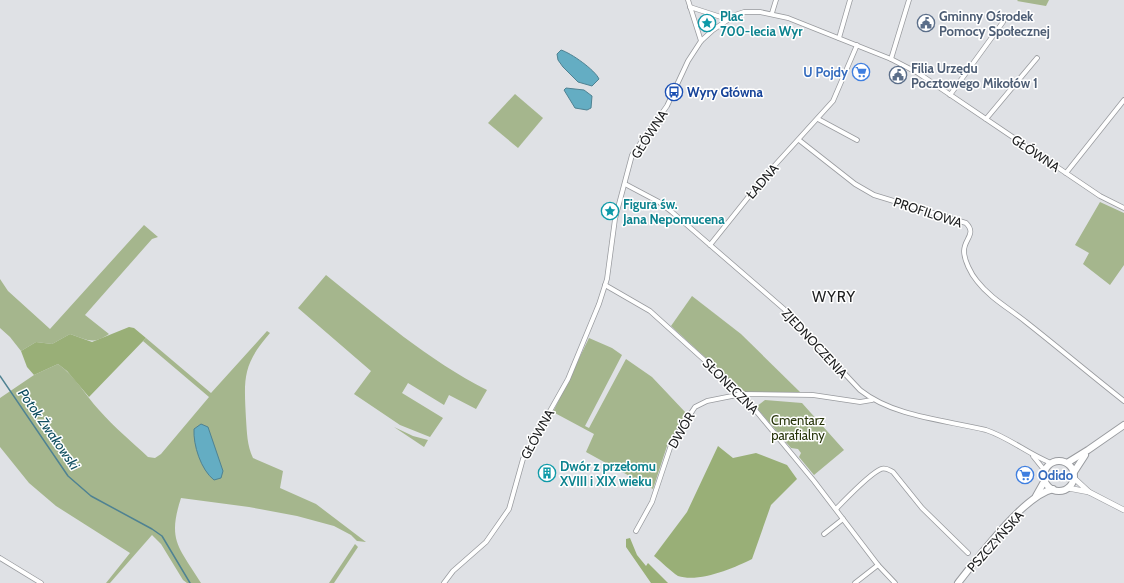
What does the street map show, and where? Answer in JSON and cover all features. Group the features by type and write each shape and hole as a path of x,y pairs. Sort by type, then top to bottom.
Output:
{"main road":[{"path":"1067,463 1124,425"},
{"path":"1074,475 1067,463 1059,461 1051,463 1045,471 1045,480 1054,489 1062,490 1068,488 1088,450"},
{"name":"PSZCZYŃSKA","path":"1034,499 1045,480"},
{"name":"PSZCZYŃSKA","path":"958,583 1010,521 1034,499 1054,489"}],"street":[{"path":"688,0 701,41"},
{"path":"772,13 776,0"},
{"path":"839,38 850,0"},
{"path":"891,60 910,0"},
{"path":"690,7 727,19"},
{"name":"GŁÓWNA","path":"444,583 453,571 486,542 509,509 523,459 568,379 605,285 615,219 632,155 667,106 688,61 701,41 727,19 744,12 772,13 857,45 891,60 918,74 1100,196 1124,208"},
{"path":"950,95 1003,22"},
{"name":"ŁADNA","path":"710,245 766,175 833,101 839,91 857,45"},
{"path":"986,119 1037,58"},
{"path":"1066,173 1124,100"},
{"path":"818,119 858,140"},
{"name":"PROFILOWA","path":"799,140 855,184 874,194 966,223 970,228 971,233 964,249 964,253 971,273 976,281 996,300 1026,322 1124,401"},
{"name":"ZJEDNOCZENIA","path":"625,184 659,202 784,309 860,390 872,400 892,409 986,430 1014,442 1030,453 1051,463"},
{"name":"SŁONECZNA","path":"605,285 650,310 742,394 814,481 878,565 895,583"},
{"name":"DWÓR","path":"636,531 652,502 672,442 690,412 695,407 707,401 742,394 813,395 860,402 872,400"},
{"name":"ZJEDNOCZENIA","path":"1030,453 1045,471"},
{"path":"836,509 857,487 882,469 888,469 893,472 922,508 968,553"},
{"path":"1074,475 1090,492"},
{"path":"1068,488 1090,492 1124,510"},
{"path":"824,534 843,519"},
{"path":"0,558 41,583"},
{"path":"856,583 878,565"}],"green space":[{"path":"1049,0 1046,6 1017,1"},
{"path":"515,94 543,118 518,148 488,123"},
{"path":"1100,202 1124,213 1124,265 1110,285 1083,264 1089,253 1075,245"},
{"path":"144,225 158,237 152,239 85,315 109,334 98,339 86,340 70,334 52,344 36,342 21,351 10,337 0,328 0,279 8,291 50,329"},
{"path":"326,275 404,337 444,365 487,390 476,409 449,395 444,405 408,383 402,393 443,418 430,437 400,425 354,394 371,371 298,308"},
{"path":"692,296 741,334 800,392 743,392 671,326"},
{"path":"129,327 134,328 146,338 89,397 67,371 58,364 34,375 27,367 21,351 36,342 52,344 70,334 92,342"},
{"path":"267,331 270,333 254,354 245,383 247,434 253,458 283,471 280,488 316,504 366,542 357,541 351,535 334,526 297,516 249,507 181,498 175,524 175,534 181,552 201,583 187,583 183,580 161,544 152,535 110,583 106,583 130,553 56,506 29,483 0,447 0,398 34,375 58,364 70,375 94,404 117,428 148,457 155,458 161,454 209,397 143,341 146,338 211,393"},
{"path":"589,338 612,348 622,355 585,426 589,428 626,359 652,377 686,413 667,446 653,489 586,452 594,434 553,412"},
{"name":"Cmentarz parafialny","path":"765,400 802,403 844,450 814,475 799,457 801,453 798,449 791,448 756,407"},
{"path":"394,427 413,436 428,440 424,447"},
{"path":"718,446 733,458 756,453 787,465 797,479 771,505 752,559 716,574 696,578 678,576 654,556 687,512"},
{"path":"630,538 637,555 646,566 648,563 668,583 651,583 626,547 626,539"},
{"path":"355,544 358,547 334,583 329,583"}],"water":[{"path":"561,50 582,62 597,75 599,79 592,86 578,82 558,60 557,54"},
{"path":"566,88 584,90 592,96 591,108 587,110 575,108 564,90"},
{"path":"201,424 208,427 223,471 221,478 214,480 209,476 196,450 194,429"}],"waterway":[{"name":"Potok Żwakowski","path":"0,376 68,476 91,496 162,536 190,583"}],"place":[{"name":"Plac 700-lecia Wyr","path":"707,23"},
{"name":"Gminny Ośrodek Pomocy Społecznej","path":"926,23"},
{"name":"U Pojdy","path":"861,72"},
{"name":"Filia Urzędu Pocztowego Mikołów 1","path":"898,75"},
{"name":"Wyry Główna","path":"674,92"},
{"name":"Figura św. Jana Nepomucena","path":"610,211"},
{"name":"Dwór z przełomu XVIII i XIX wieku","path":"547,473"},
{"name":"Odido","path":"1025,475"}],"district":[{"name":"WYRY","path":"834,297"}]}
